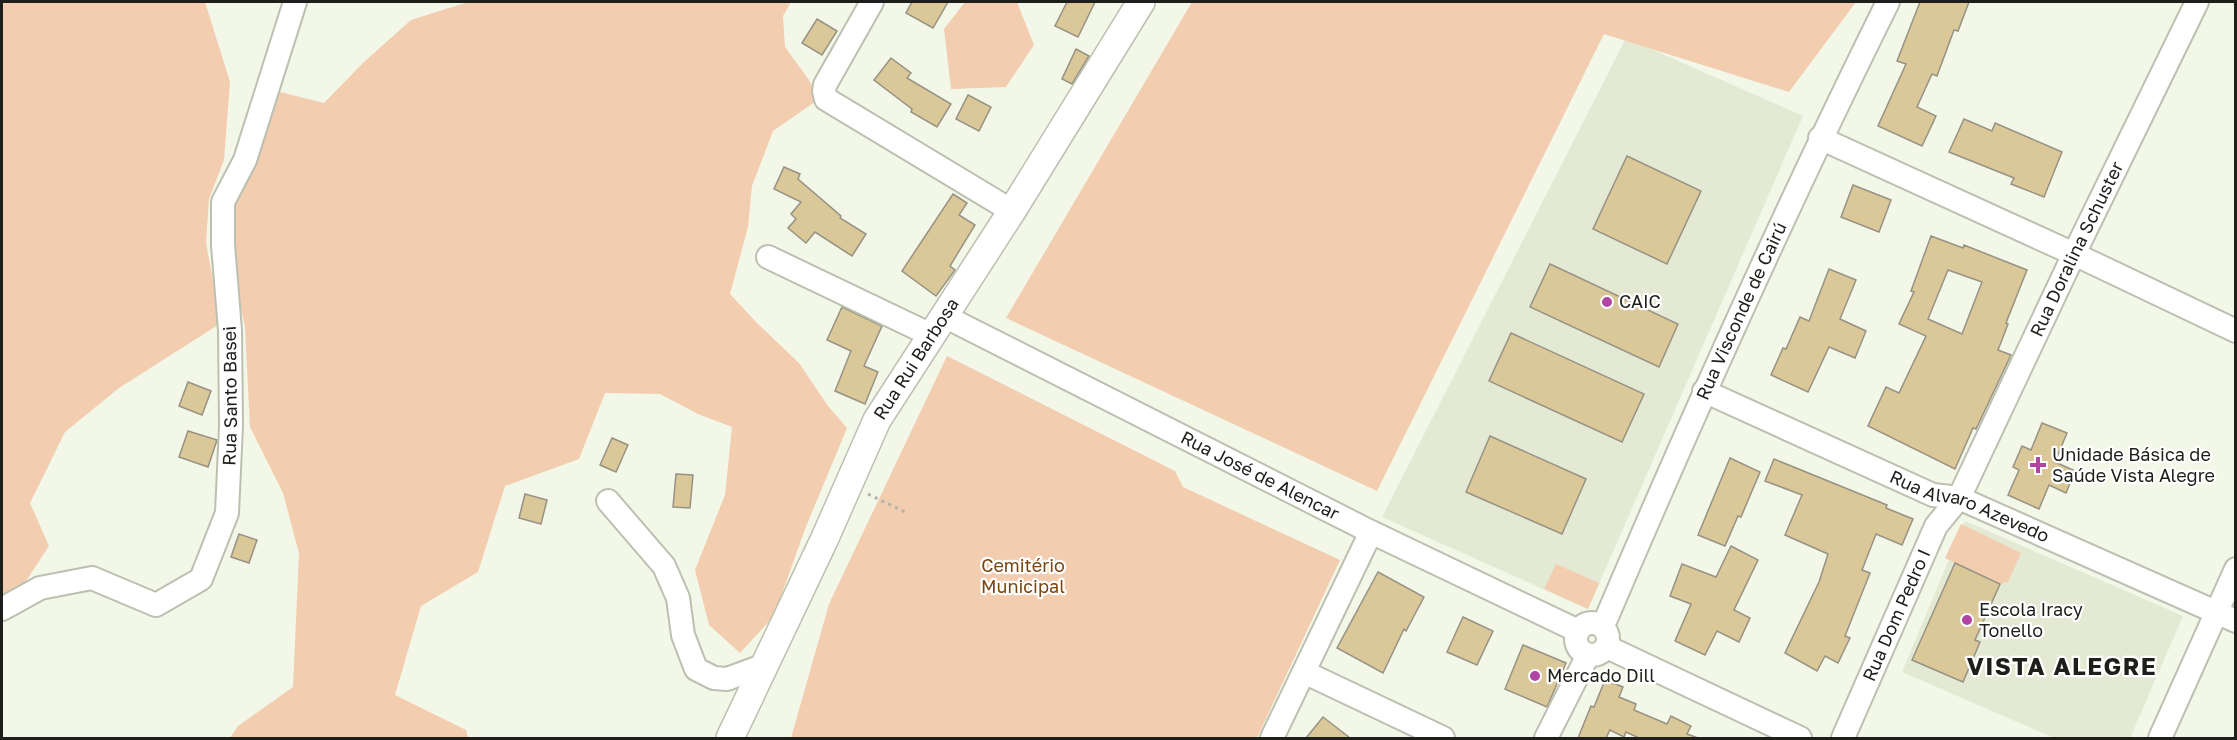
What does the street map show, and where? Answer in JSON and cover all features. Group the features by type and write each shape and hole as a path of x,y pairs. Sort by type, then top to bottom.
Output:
{"main road":[{"name":"Rua Rui Barbosa","path":"734,737 877,420 1012,211 1141,2"}],"street":[{"name":"Rua Santo Basei","path":"2,609 40,588 92,578 156,605 201,579 227,513 231,426 230,330 223,245 223,202 245,160 295,2"},
{"path":"872,2 825,84 826,99 1012,211"},
{"name":"Rua Visconde de Cairú","path":"1546,738 1599,643 1704,391 1820,138 1888,2"},
{"name":"Rua Doralina Schuster","path":"1959,498 2074,254 2197,2"},
{"path":"1820,138 2074,254 2235,331"},
{"name":"Rua José de Alencar","path":"768,257 937,325 1578,631 1575,638 1577,645 1599,643"},
{"name":"Rua Alvaro Azevedo","path":"1704,391 1933,495 1959,498 2226,617"},
{"name":"Rua Dom Pedro I","path":"1842,738 1936,526 1959,498"},
{"path":"608,501 664,566 678,598 683,635 696,669 714,678 727,679 765,665"},
{"path":"1272,738 1371,532"},
{"path":"2160,738 2226,617 2235,569"},
{"path":"1599,643 1800,738"},
{"path":"1304,672 1443,738"}],"path":[{"path":"849,484 904,512"}],"shaded area":[{"name":"CAIC","path":"1626,38 1803,116 1588,609 1382,517"},
{"path":"1965,521 2183,616 2130,738 2054,738 1902,672"}],"green space":[{"path":"2,2 205,2 230,82 224,160 209,199 206,243 221,323 119,388 65,432 30,503 49,546 26,581 2,599"},
{"path":"468,2 791,2 783,16 785,47 809,80 819,99 773,131 752,186 748,227 730,294 799,363 828,406 847,428 805,529 774,616 740,653 709,625 695,570 725,495 732,427 698,414 660,394 605,393 579,459 505,486 478,572 421,606 395,695 466,730 468,738 230,738 238,726 293,687 299,553 283,493 250,427 245,327 226,236 226,198 272,90 324,103 364,62 411,20"},
{"path":"965,2 1017,2 1034,45 1006,87 951,89 944,29"},
{"path":"1192,2 1856,2 1789,92 1604,34 1377,491 1006,318"},
{"name":"Cemitério Municipal","path":"947,356 1175,471 1183,487 1340,560 1257,738 791,738 829,604"},
{"path":"1961,524 2021,553 2008,582 2000,584 1945,558"},
{"path":"1556,564 1599,583 1588,609 1544,589"}],"building":[{"path":"912,2 948,2 933,28 906,13"},
{"path":"1067,2 1095,2 1078,37 1055,26"},
{"path":"1920,2 1969,2 1958,31 1954,30 1937,76 1932,74 1917,107 1936,116 1922,146 1878,126 1906,64 1897,61"},
{"path":"817,19 837,31 822,55 802,43"},
{"path":"1076,49 1089,56 1072,84 1062,79"},
{"path":"891,58 911,73 907,78 951,104 937,127 911,112 912,109 874,80"},
{"path":"968,95 991,107 979,131 956,119"},
{"path":"1964,119 1992,131 1995,123 2062,152 2044,197 2011,184 2014,178 1949,152"},
{"path":"1627,156 1701,191 1667,264 1593,229"},
{"path":"784,167 800,174 798,179 841,216 840,218 866,234 852,256 815,232 806,243 788,228 796,219 791,214 801,202 774,189"},
{"path":"1853,185 1891,200 1879,232 1841,217"},
{"path":"953,194 967,203 959,215 975,225 950,266 955,270 936,296 902,271"},
{"path":"1931,236 1963,248 1964,245 2027,270 1998,350 2011,355 1976,429 1973,428 1955,469 1868,426 1886,387 1899,393 1926,336 1899,324 1914,292 1911,291","holes":["1948,270 1982,282 1962,334 1928,319"]},
{"path":"1550,264 1678,324 1659,367 1530,307"},
{"path":"1829,269 1856,280 1840,319 1866,331 1855,358 1829,347 1808,392 1771,375 1800,317 1809,321"},
{"path":"842,307 882,326 864,366 878,372 865,404 835,391 851,351 827,340"},
{"path":"1511,333 1644,394 1622,442 1489,381"},
{"path":"188,382 211,391 202,415 179,406"},
{"name":"Unidade Básica de Saúde Vista Alegre","path":"2042,423 2067,433 2055,462 2075,471 2066,493 2049,485 2039,509 2008,495 2019,470 2013,467 2022,446 2031,450"},
{"path":"188,431 217,440 208,467 179,457"},
{"path":"1490,436 1586,479 1562,534 1466,492"},
{"path":"612,438 628,445 616,472 600,465"},
{"path":"1730,458 1760,472 1741,517 1738,516 1725,546 1698,535"},
{"path":"1774,459 1887,505 1886,508 1913,519 1902,545 1876,534 1862,570 1870,573 1845,636 1850,638 1838,663 1825,656 1817,671 1785,653 1819,582 1828,554 1785,535 1802,495 1765,481"},
{"path":"676,474 693,475 690,508 673,507"},
{"path":"525,494 547,500 541,524 519,518"},
{"path":"239,534 257,540 249,563 231,557"},
{"path":"1731,546 1758,560 1734,610 1750,618 1739,642 1717,631 1705,655 1675,641 1691,604 1670,596 1682,564 1716,577"},
{"name":"Escola Iracy Tonello","path":"1955,563 2000,584 1975,640 1980,642 1963,682 1912,660"},
{"path":"1378,572 1424,597 1406,631 1404,629 1383,673 1337,648"},
{"path":"1463,617 1493,631 1477,665 1447,652"},
{"name":"Mercado Dill","path":"1523,645 1566,663 1547,707 1505,689"},
{"path":"1605,680 1623,687 1619,697 1636,704 1634,710 1667,724 1671,716 1691,726 1687,734 1698,738 1639,738 1626,732 1624,737 1610,730 1606,738 1578,738"},
{"path":"1323,717 1350,738 1306,738"}],"place":[{"name":"CAIC","path":"1607,302"},
{"name":"Unidade Básica de Saúde Vista Alegre","path":"2038,465"},
{"name":"Escola Iracy Tonello","path":"1967,620"},
{"name":"Mercado Dill","path":"1535,676"}],"district":[{"name":"VISTA ALEGRE","path":"2062,667"}]}
